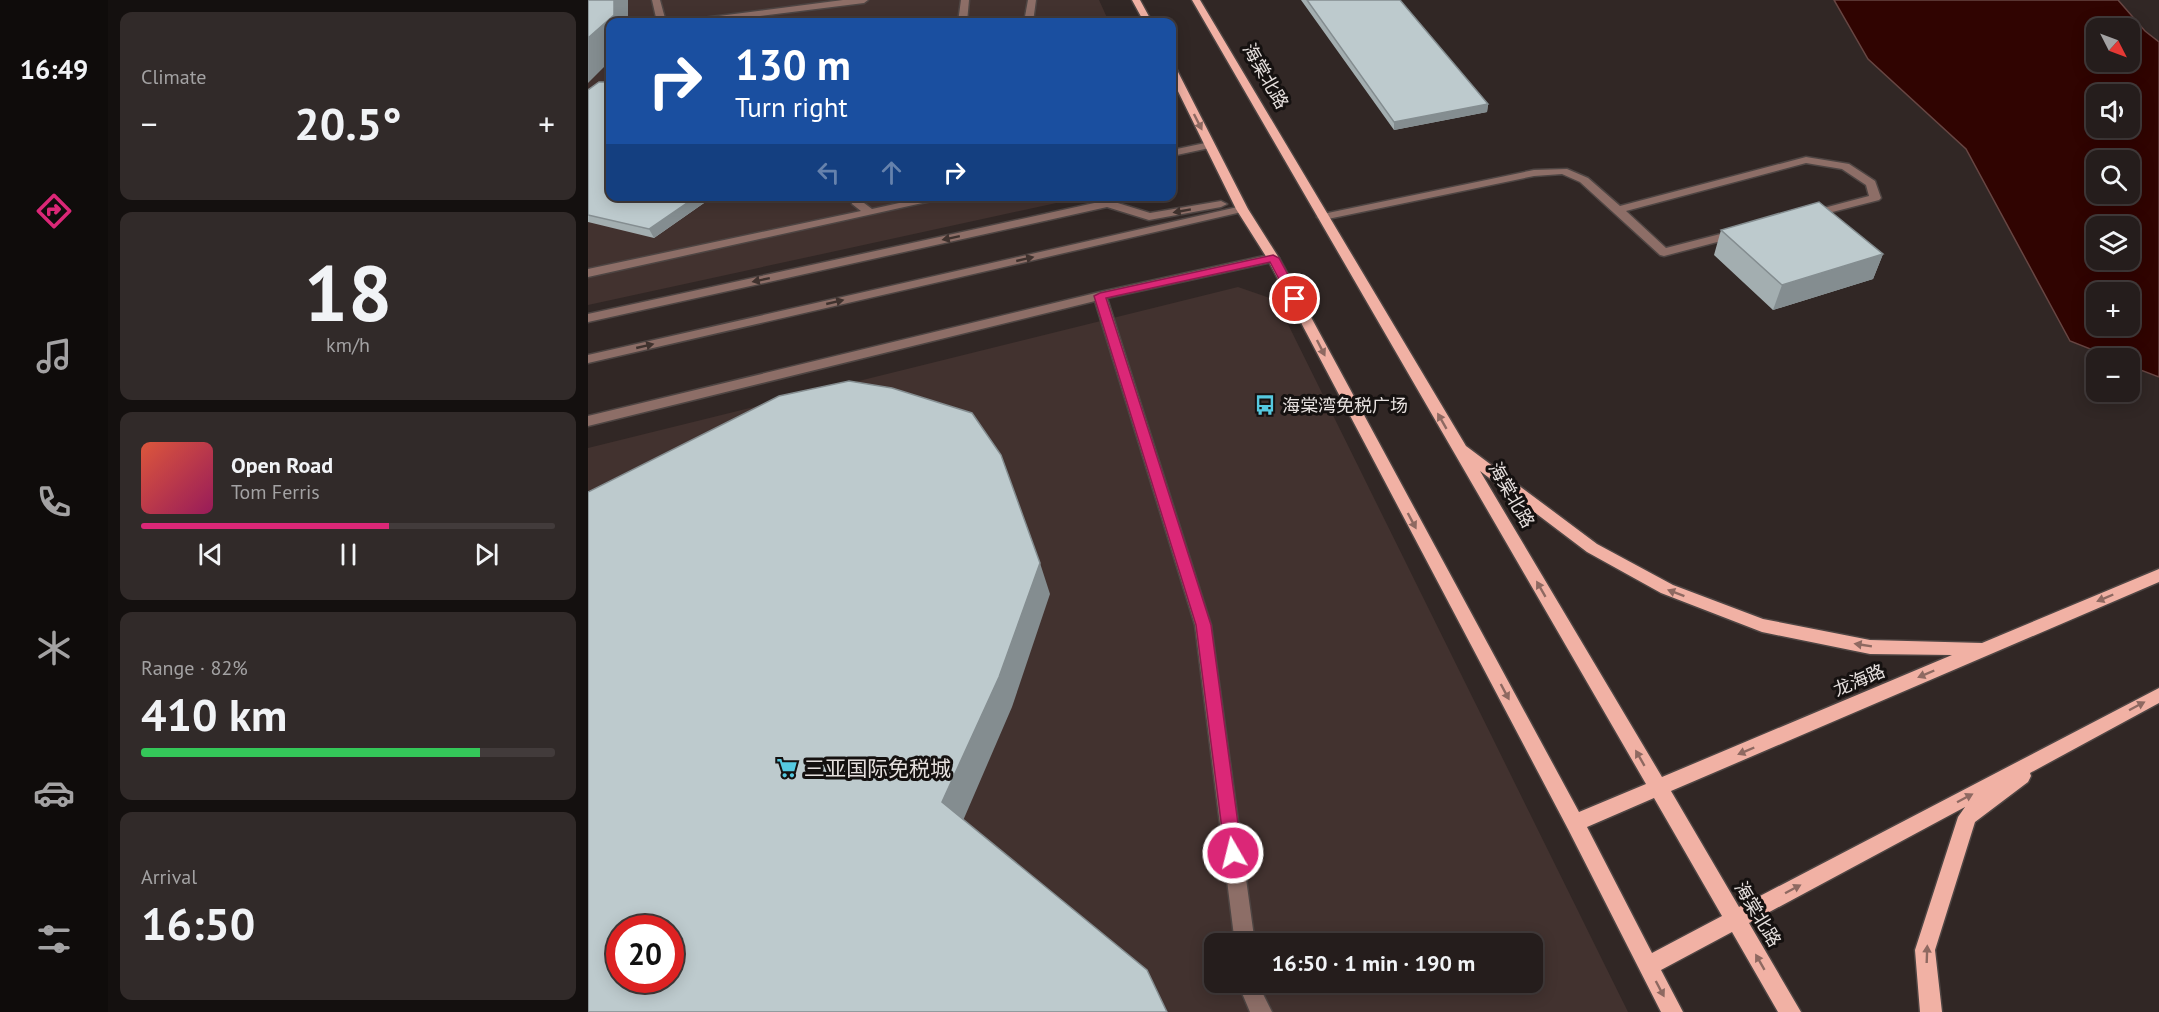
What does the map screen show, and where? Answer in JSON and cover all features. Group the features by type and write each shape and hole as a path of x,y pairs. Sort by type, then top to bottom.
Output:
{"main road":[{"path":"1136,0 1146,18"},
{"name":"海棠北路","path":"1196,0 1790,1012"},
{"path":"1176,78 1241,205 1273,258 1575,823 1672,1012"},
{"path":"1457,446 1592,548 1667,589 1762,626 1870,647 1985,649"},
{"name":"龙海路","path":"1575,823 2159,575"},
{"path":"1648,966 2159,695"},
{"path":"1931,1012 1925,950 1967,817 2063,746"}],"lane":[{"path":"656,0 661,18"},
{"path":"726,18 864,0"},
{"path":"963,18 965,0"},
{"path":"1030,18 1032,0"},
{"path":"1176,152 1210,145"},
{"path":"1618,210 1806,160 1845,166 1871,183 1875,198 1798,218"},
{"path":"1323,217 1534,173 1563,171 1584,180 1665,252 1753,229"},
{"path":"858,201 858,204 870,213"},
{"path":"588,273 926,201"},
{"path":"588,318 1108,203 1149,217 1241,205"},
{"path":"588,359 1241,205"},
{"path":"588,421 1100,296 1273,258"},
{"path":"1100,296 1203,625 1244,933"},
{"path":"1252,993 1261,1012"}],"shaded area":[{"path":"588,0 1099,0 1107,18 606,18 606,201 1066,201 588,305"},
{"path":"1834,0 2118,0 2134,18 2086,18 2086,72 2140,72 2140,25 2159,42 2159,377 2140,370 2140,348 2088,348 2070,341 1966,149 1868,59"},
{"name":"三亚国际免税城","path":"1238,287 1276,300 1628,1012 588,1012 588,448"}],"building":[{"path":"588,0 614,0 614,15 606,18 606,22 588,38"},
{"path":"1307,0 1400,0 1488,104 1394,122"},
{"path":"599,82 606,82 606,201 690,201 649,229 588,215 588,90"},
{"path":"1819,202 1883,254 1782,285 1721,230"},
{"name":"三亚国际免税城","path":"849,381 892,388 972,413 1001,455 1040,563 999,677 942,802 1147,970 1167,1012 588,1012 588,492 779,396"}],"place":[{"name":"海棠湾免税广场","path":"1265,405"},
{"name":"三亚国际免税城","path":"787,768"}],"route":[{"path":"1233,853 1203,625 1100,296 1273,258 1295,299"}]}
